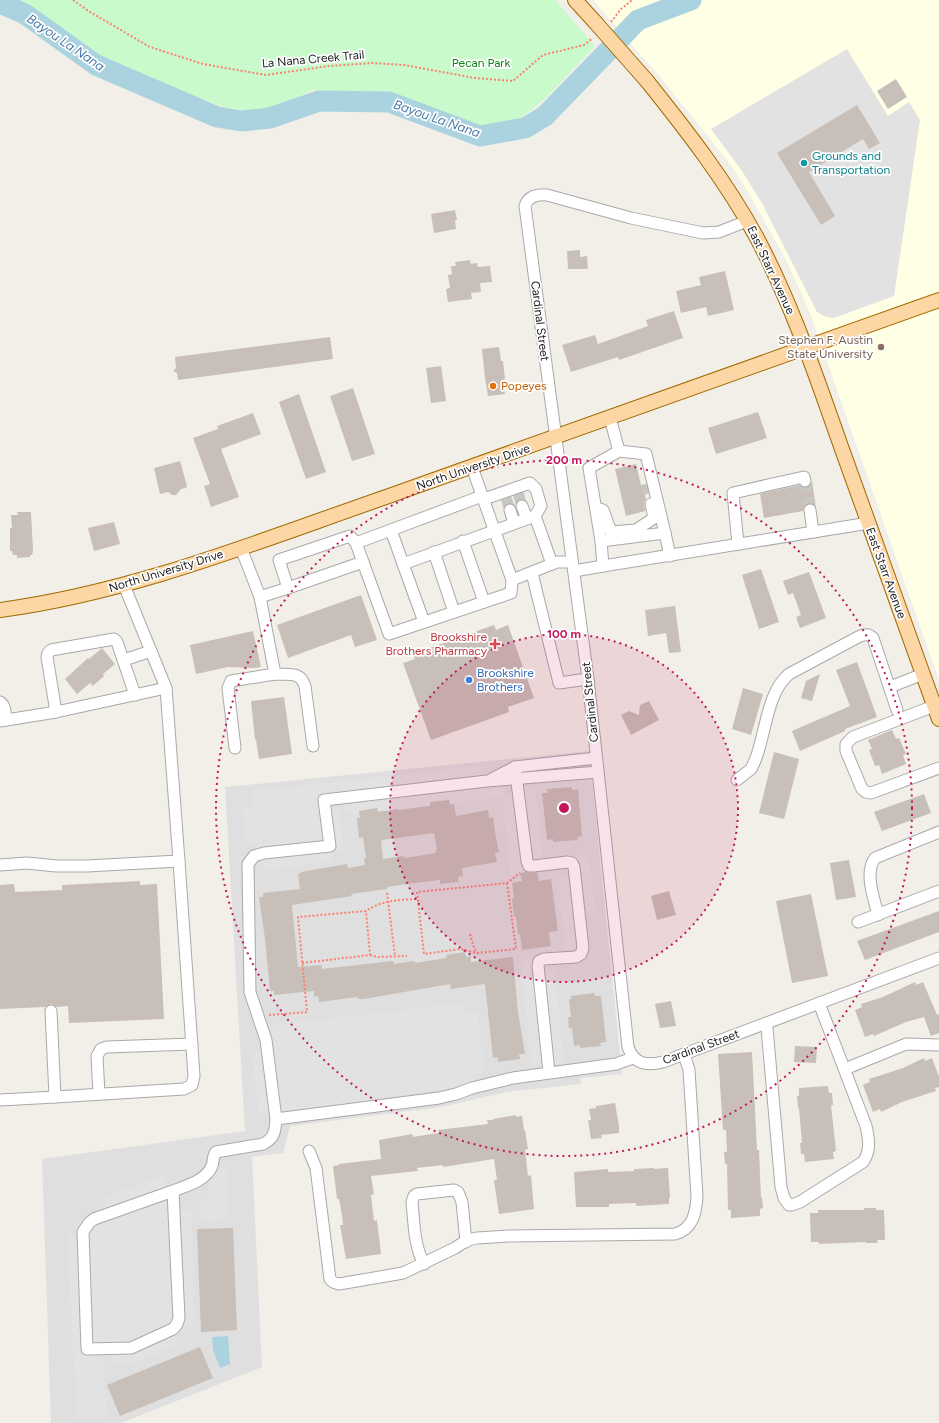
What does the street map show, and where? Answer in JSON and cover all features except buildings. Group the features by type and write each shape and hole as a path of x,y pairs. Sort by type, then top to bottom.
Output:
{"main road":[{"name":"East Starr Avenue","path":"575,0 647,81 712,165 747,221 776,276 806,347 937,713"},
{"name":"North University Drive","path":"0,610 69,598 124,585 204,561 555,438 939,300"}],"street":[{"name":"Cardinal Street","path":"747,221 719,232 703,234 631,218 547,195 537,195 526,202 525,212 588,679 630,1054 638,1061 649,1064 663,1062 939,958"},
{"path":"610,418 619,451"},
{"path":"603,566 601,541 589,468 619,451 646,454 670,556"},
{"path":"596,508 603,510 611,532 636,530 654,518 644,475 649,466"},
{"path":"288,588 278,560 350,536 356,543 389,634 511,593 512,580 472,467"},
{"path":"738,544 733,493 804,477 805,481"},
{"path":"356,543 483,497 504,495 530,483 536,489 541,506 531,517 403,564"},
{"path":"522,506 531,517 552,564"},
{"path":"510,510 514,523"},
{"path":"810,510 813,532"},
{"path":"512,580 557,562 573,566 603,566 869,523"},
{"path":"391,530 424,622"},
{"path":"601,541 665,533"},
{"path":"463,542 484,602"},
{"path":"241,548 260,597 275,674"},
{"path":"434,552 454,612"},
{"path":"260,597 363,562"},
{"path":"532,573 559,683 588,679"},
{"path":"0,1100 184,1089 192,1085 194,1076 192,1044 166,688 124,585"},
{"path":"737,780 751,768 754,763 774,693 782,680 789,674 865,634 873,638 897,710"},
{"path":"56,712 47,657 51,650 114,639 118,642 135,695"},
{"path":"124,660 151,651"},
{"path":"235,748 228,688 231,681 275,674 296,675 302,678 305,686 313,746"},
{"path":"890,688 923,674"},
{"path":"0,702 5,709 3,720 56,712 166,688"},
{"path":"937,713 853,737 846,744 846,751 862,789 871,793 939,768"},
{"path":"487,781 515,767 596,758"},
{"path":"515,767 527,861 529,866 567,862 572,863 574,867 583,948 581,954 576,957 544,959 539,961 538,966 549,1072"},
{"path":"173,1191 179,1318 177,1324 167,1333 131,1348 87,1349 83,1232 85,1227 94,1219 194,1183 212,1166 213,1156 216,1152 263,1144 273,1137 276,1119 266,1040 250,992 247,870 248,864 251,860 257,855 264,853 330,846 324,800 487,781 517,780 598,772"},
{"path":"878,915 870,873 870,865 875,858 939,832"},
{"path":"0,864 27,863 56,866 87,866 179,861"},
{"path":"858,922 939,891"},
{"path":"765,1024 768,1036 780,1181 782,1192 789,1205 792,1205 800,1202 863,1162 867,1156 869,1144 866,1126 819,1003"},
{"path":"51,1011 54,1097"},
{"path":"99,1094 97,1056 100,1050 107,1047 192,1044"},
{"path":"845,1069 906,1044 939,1045"},
{"path":"309,1151 316,1168 330,1278 333,1282 344,1284 403,1273 466,1242 487,1236 675,1234 686,1230 694,1219 697,1196 689,1070 684,1054"},
{"path":"276,1119 439,1098 513,1078 616,1064 633,1058"},
{"path":"424,1264 420,1257 418,1248 412,1202 414,1196 417,1194 450,1190 458,1192 462,1202 466,1242"}],"path":[{"name":"La Nana Creek Trail","path":"73,0 90,12 150,47 203,64 266,75 329,66 373,63 404,65 475,78 513,81 543,55 584,45"},
{"path":"621,9 632,0"},
{"path":"507,883 516,949 477,953 460,949 424,954 417,892 507,883 529,866"},
{"path":"387,893 395,956"},
{"path":"264,1015 307,1012 298,917 366,910 374,905 388,901 417,899"},
{"path":"366,910 370,955"},
{"path":"470,934 477,953"},
{"path":"302,963 370,955 378,957 407,956"}],"shaded area":[{"name":"Stephen F. Austin State University","path":"593,0 939,0 939,680 809,310 786,260 750,195 731,165 661,78"},
{"path":"847,49 888,116 909,102 920,120 894,296 834,318 826,317 817,312 763,205 742,171 711,129"},
{"path":"589,751 622,1074 580,1078 581,1084 506,1092 441,1107 290,1126 283,1153 252,1157 262,1367 121,1423 51,1423 42,1159 245,1131 225,787"},
{"path":"480,766 481,777 501,768 504,797 345,814 344,803 329,804 329,810 340,809 343,850 333,851 333,861 265,871 263,862 257,862 256,844 246,845 242,807 253,807 253,791"},
{"path":"535,786 543,859 532,860 534,873 511,876 503,798 514,797 513,788"},
{"path":"589,856 595,912 586,914 590,948 565,950 558,876 568,875 566,859"},
{"path":"543,956 545,971 555,970 564,1063 531,1067 521,959"},
{"path":"464,1003 465,1014 477,1013 484,1073 474,1075 476,1086 412,1094 399,1100 259,1114 252,1053 261,1051 258,1035 273,1033 272,1025"},
{"path":"227,1165 228,1217 222,1218 221,1221 208,1222 208,1219 200,1219 200,1200 208,1199 208,1179 217,1166"},
{"path":"164,1175 167,1185 180,1183 181,1210 191,1210 194,1314 192,1329 182,1327 174,1335 179,1344 129,1365 111,1365 110,1355 104,1352 97,1352 95,1358 103,1358 107,1417 77,1420 67,1235 75,1235 79,1225 88,1216 106,1207 105,1197"}],"green space":[{"name":"Pecan Park","path":"20,0 555,0 595,46 548,96 521,118 486,127 472,127 391,95 312,90 281,107 258,111 226,108 152,79 129,74 95,55"}],"water":[{"path":"228,1336 230,1364 220,1368 213,1350 212,1337"}],"waterway":[{"name":"Bayou La Nana","path":"0,3 25,14 96,65 217,117 242,121 270,118 319,101 389,102 480,136 525,128 545,116 638,20 691,0"}],"tunnel":[{"path":"805,481 810,510"},
{"path":"646,484 649,493"},
{"path":"518,493 522,506"},
{"path":"506,498 510,510"}],"place":[{"name":"Grounds and Transportation","path":"804,163"},
{"name":"Stephen F. Austin State University","path":"881,347"},
{"name":"Popeyes","path":"493,386"},
{"name":"Brookshire Brothers Pharmacy","path":"495,644"},
{"name":"Brookshire Brothers","path":"469,680"}]}
